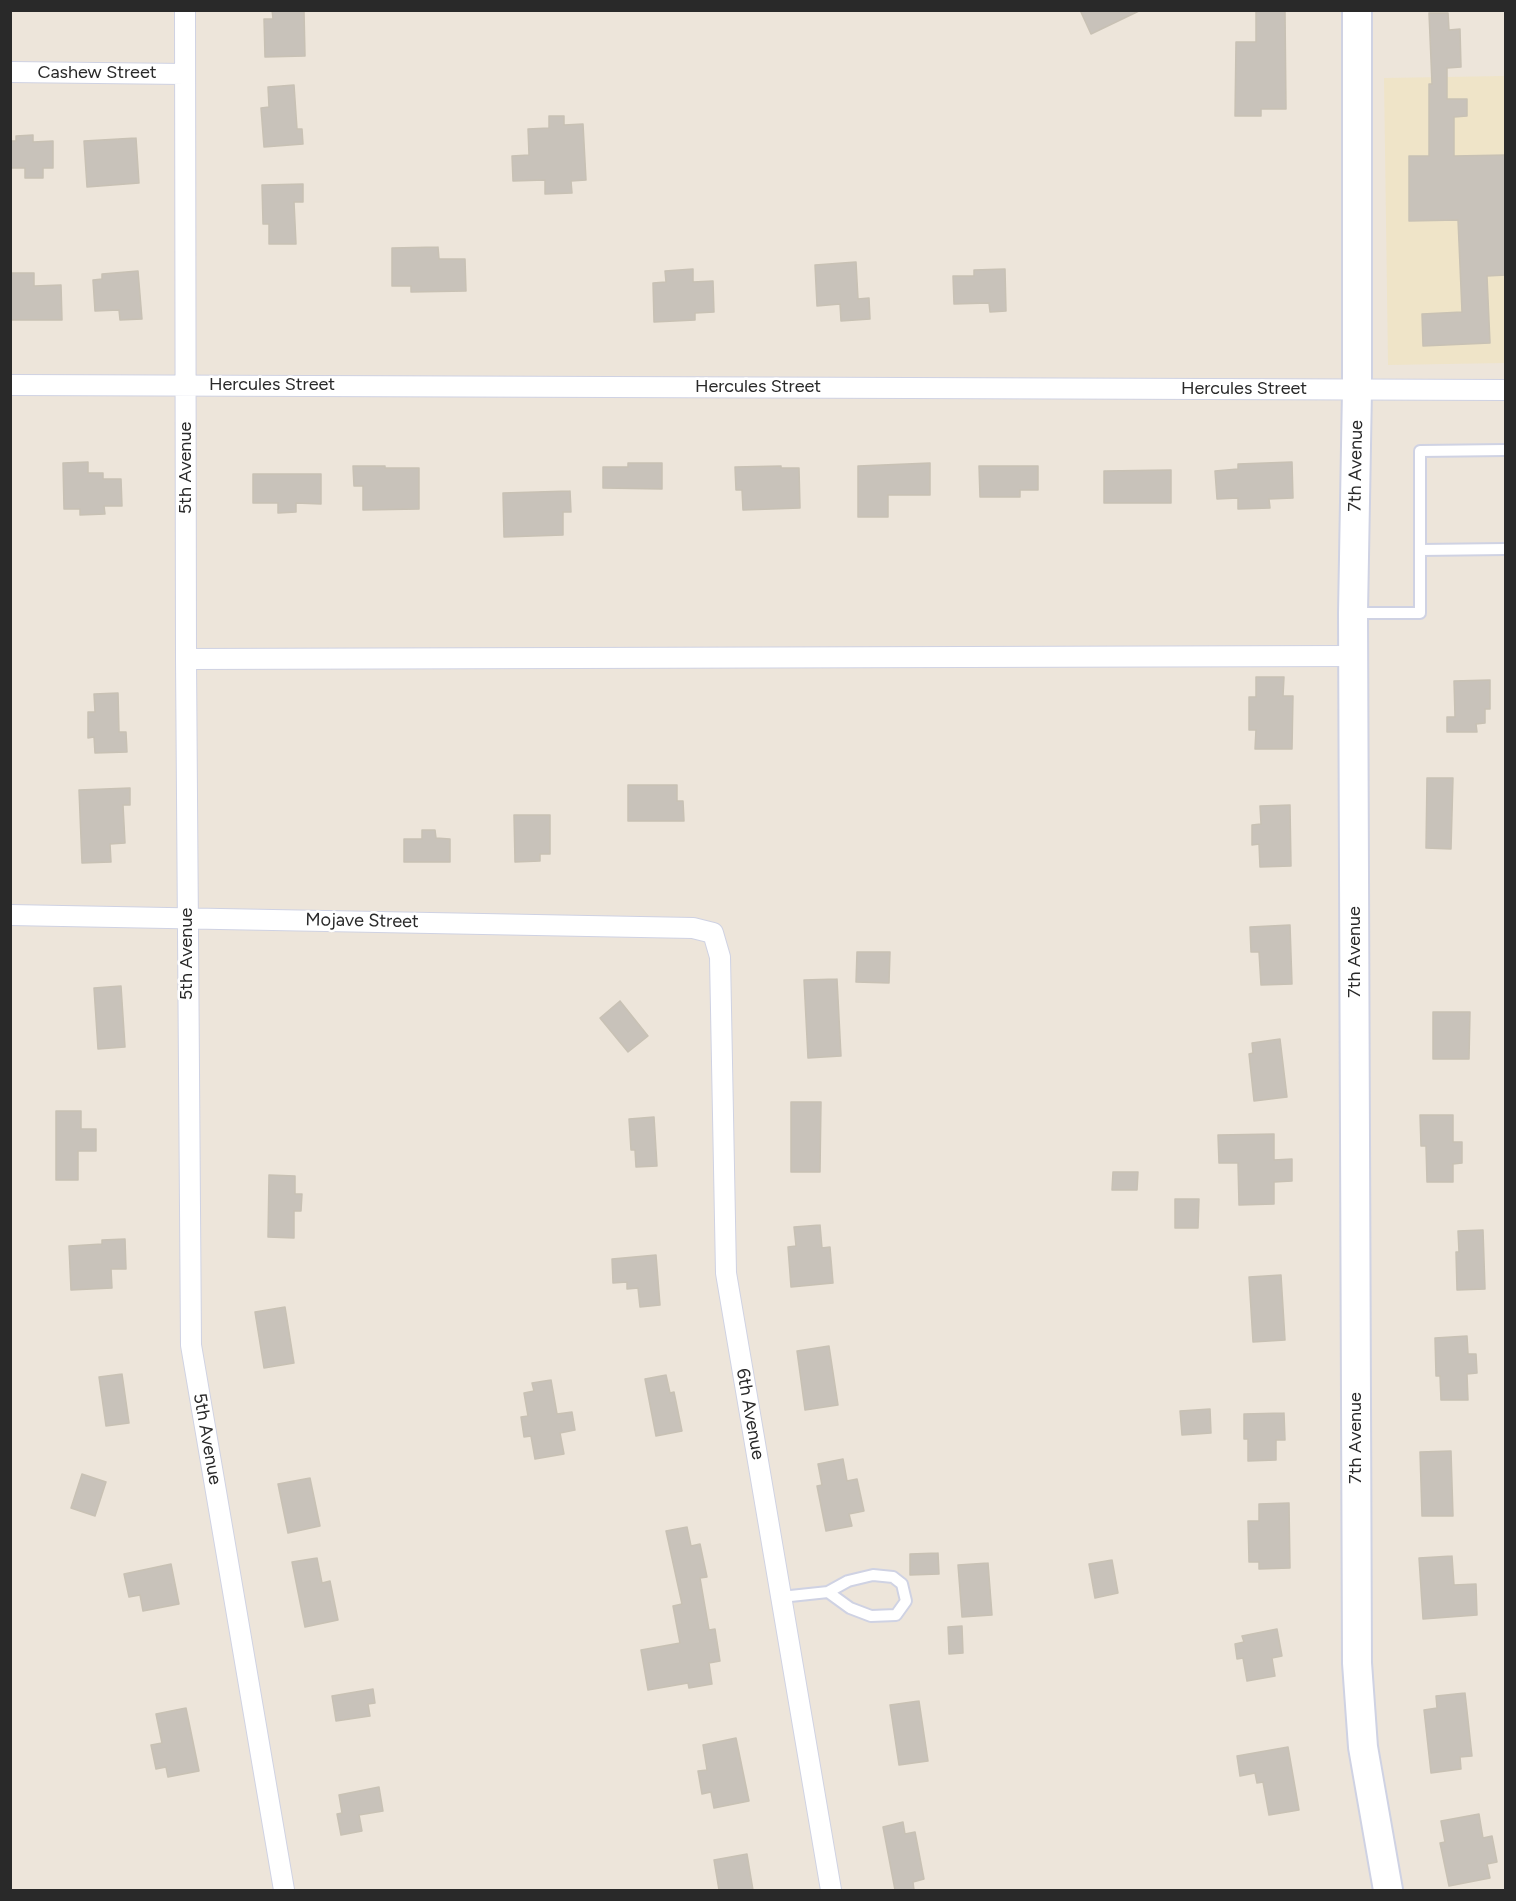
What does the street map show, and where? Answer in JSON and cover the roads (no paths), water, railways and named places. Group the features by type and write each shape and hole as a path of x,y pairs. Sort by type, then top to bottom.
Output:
{"street":[{"name":"5th Avenue","path":"185,10 187,917 191,1345 284,1890"},
{"name":"7th Avenue","path":"1357,10 1358,390 1353,613 1357,1663 1363,1747 1388,1890"},
{"name":"Cashew Street","path":"10,72 184,74"},
{"name":"Hercules Street","path":"10,385 1506,390"},
{"path":"186,659 1354,656"},
{"name":"Mojave Street","path":"10,915 693,928 713,933"},
{"name":"6th Avenue","path":"713,933 720,957 726,1273 831,1890"}],"lane":[{"path":"1353,613 1420,613 1420,451 1506,450"},
{"path":"1420,550 1506,549"},
{"path":"781,1597 828,1592 848,1581 873,1575 893,1577 902,1584 906,1601 896,1615 871,1616 850,1608 828,1592"}]}
